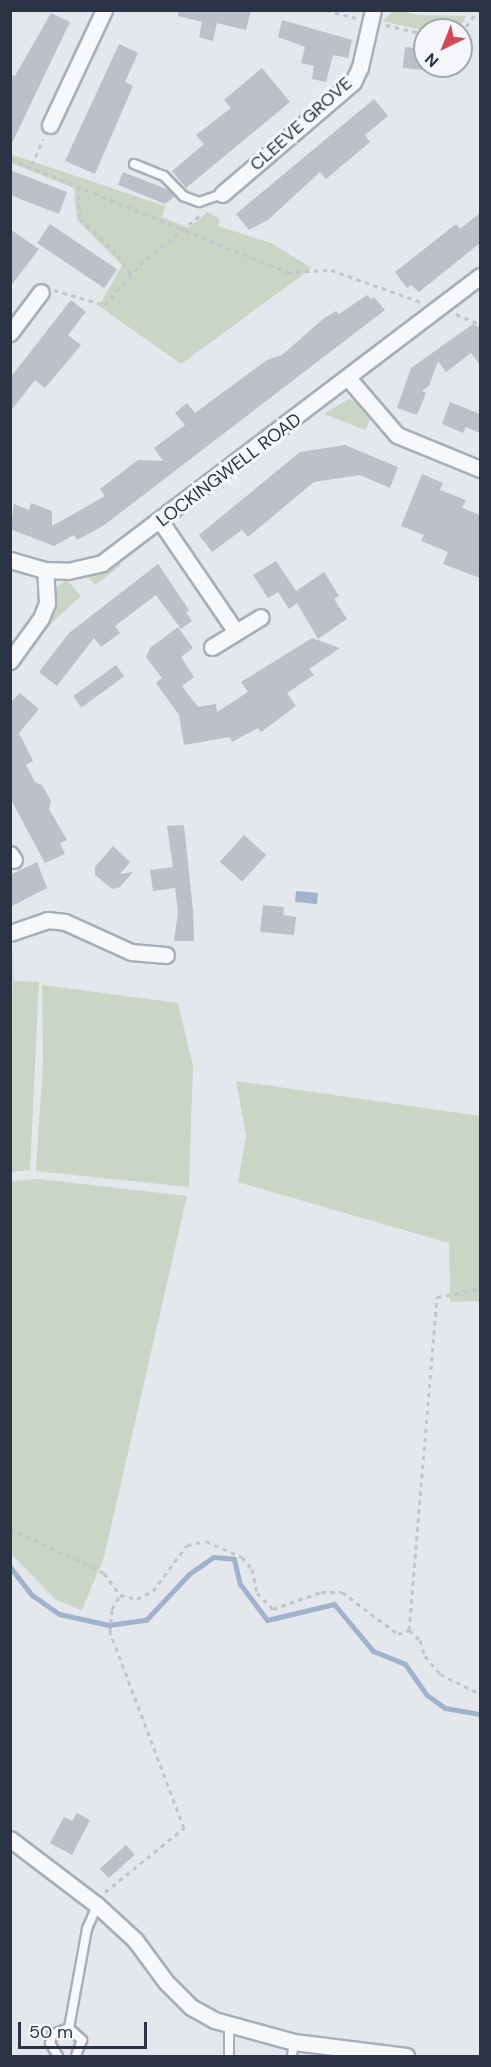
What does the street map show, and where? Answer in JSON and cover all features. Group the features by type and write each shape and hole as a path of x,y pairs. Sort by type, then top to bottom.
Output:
{"street":[{"path":"50,125 104,10"},
{"name":"CLEEVE GROVE","path":"222,194 353,82 360,67 373,10"},
{"name":"LOCKINGWELL ROAD","path":"10,560 45,570 68,572 102,563 161,522 480,276"},
{"path":"10,333 41,292"},
{"path":"348,378 397,435 480,469"},
{"path":"161,522 236,632"},
{"path":"10,661 41,618 46,603 45,570"},
{"path":"212,647 261,617"},
{"path":"10,933 47,920 65,922 131,952 166,955"},
{"path":"10,1839 97,1905 135,1940 166,1982 190,2007 293,2049 406,2056"}],"lane":[{"path":"134,164 164,176 183,196 199,202 222,194"},
{"path":"69,2028 87,1929 97,1905"},
{"path":"229,2024 229,2056"},
{"path":"58,2056 50,2043 53,2034 69,2028"},
{"path":"69,2028 82,2040 76,2056"}],"path":[{"path":"32,165 50,125"},
{"path":"10,159 32,165 287,272 331,270 480,324"},
{"path":"78,186 80,219 118,255 131,276"},
{"path":"41,292 58,289 105,305 131,276 222,194"},
{"path":"480,1289 437,1297 409,1630 440,1674 480,1694"},
{"path":"10,1528 104,1573 120,1595 137,1599 153,1591 187,1545 207,1541 242,1557 252,1569 257,1593 273,1609 321,1592 342,1592 398,1634 409,1630"},
{"path":"97,1905 99,1897 184,1828 110,1632 112,1609 120,1595"}],"green space":[{"path":"395,10 419,15 466,16 465,18 413,18 413,28 382,21"},
{"path":"10,154 165,206 162,217 189,228 207,212 220,219 218,226 271,243 312,268 181,364 99,306 122,265 77,220 74,188 11,163"},
{"path":"349,399 362,404 372,416 365,430 324,414"},
{"path":"119,563 120,566 95,585 87,575"},
{"path":"67,580 81,596 47,627 44,624 53,589"},
{"path":"13,945 14,981 39,982 30,1170 11,1172"},
{"path":"42,985 178,1003 193,1066 189,1187 36,1171 43,1062"},
{"path":"236,1081 480,1116 480,1301 450,1302 449,1243 238,1182 246,1136"},
{"path":"39,1179 187,1196 104,1557 82,1610 56,1600 11,1554 11,1181"}],"water":[{"path":"296,891 318,893 317,904 295,902"}],"building":[{"path":"178,10 251,10 246,30 217,23 213,41 199,37 202,22 178,16"},
{"path":"51,13 70,22 10,147 10,74 15,76"},
{"path":"282,20 352,40 348,58 333,55 326,82 312,79 314,66 301,63 305,47 278,37"},
{"path":"119,44 138,53 125,82 133,86 95,174 65,161"},
{"path":"405,47 413,48 413,69 403,68"},
{"path":"262,68 290,102 186,188 172,171 204,144 196,135 231,108 224,100"},
{"path":"374,99 388,116 365,135 370,142 326,179 320,172 268,220 249,230 236,214"},
{"path":"10,170 67,192 59,214 10,195"},
{"path":"123,172 169,190 175,196 165,204 118,185"},
{"path":"480,213 480,243 419,292 411,285 407,288 395,272 456,224 460,229"},
{"path":"50,224 117,269 104,288 37,243"},
{"path":"10,229 39,249 10,287"},
{"path":"367,295 371,299 374,297 385,310 103,526 77,540 74,535 54,546 10,529 14,504 29,510 31,503 52,511 52,526 105,496 100,489 138,460 163,461 154,448 185,425 175,413 187,403 195,413 267,360 282,355 323,319 336,311 339,314"},
{"path":"71,300 86,312 68,335 81,345 45,388 35,380 10,412 10,378"},
{"path":"473,324 480,327 480,365 471,353 446,372 438,361 429,386 422,391 426,393 417,415 397,408 411,368"},
{"path":"450,402 480,414 480,433 466,427 463,433 442,424"},
{"path":"345,445 398,467 390,488 360,475 314,482 248,537 242,530 212,552 199,535 300,452"},
{"path":"422,474 443,483 440,490 466,500 462,508 480,515 480,578 443,564 448,552 421,541 424,535 401,526"},
{"path":"276,561 296,591 324,572 339,596 334,599 347,619 318,639 297,603 289,609 278,592 268,598 253,575"},
{"path":"158,564 189,610 186,612 192,621 181,629 156,595 115,626 120,633 101,647 94,638 57,686 39,672 69,633"},
{"path":"178,627 193,648 181,657 194,677 182,686 198,707 216,704 217,712 248,692 241,682 312,638 340,648 309,669 314,675 287,693 296,706 261,732 258,728 232,742 230,737 184,745 179,715 156,683 162,678 146,657 150,648"},
{"path":"116,665 124,676 81,707 73,696"},
{"path":"20,693 39,709 19,733 33,761 26,765 35,782 42,785 51,801 49,809 67,840 60,843 65,854 45,863 10,798 10,703"},
{"path":"184,825 194,941 174,941 178,912 175,888 153,891 150,870 173,867 167,826"},
{"path":"244,835 266,855 242,882 220,862"},
{"path":"113,846 130,862 120,874 133,872 120,887 112,889 95,875 95,867"},
{"path":"37,862 47,888 10,907 10,875"},
{"path":"263,905 284,907 283,915 296,917 294,935 260,932"},
{"path":"77,1813 90,1820 72,1855 50,1843 64,1817 72,1821"},
{"path":"126,1845 135,1855 109,1878 100,1868"}],"waterway":[{"path":"10,1567 32,1595 59,1614 109,1625 146,1620 189,1574 213,1557 234,1559 240,1584 267,1620 334,1604 373,1651 405,1664 427,1695 445,1708 480,1714"}]}
